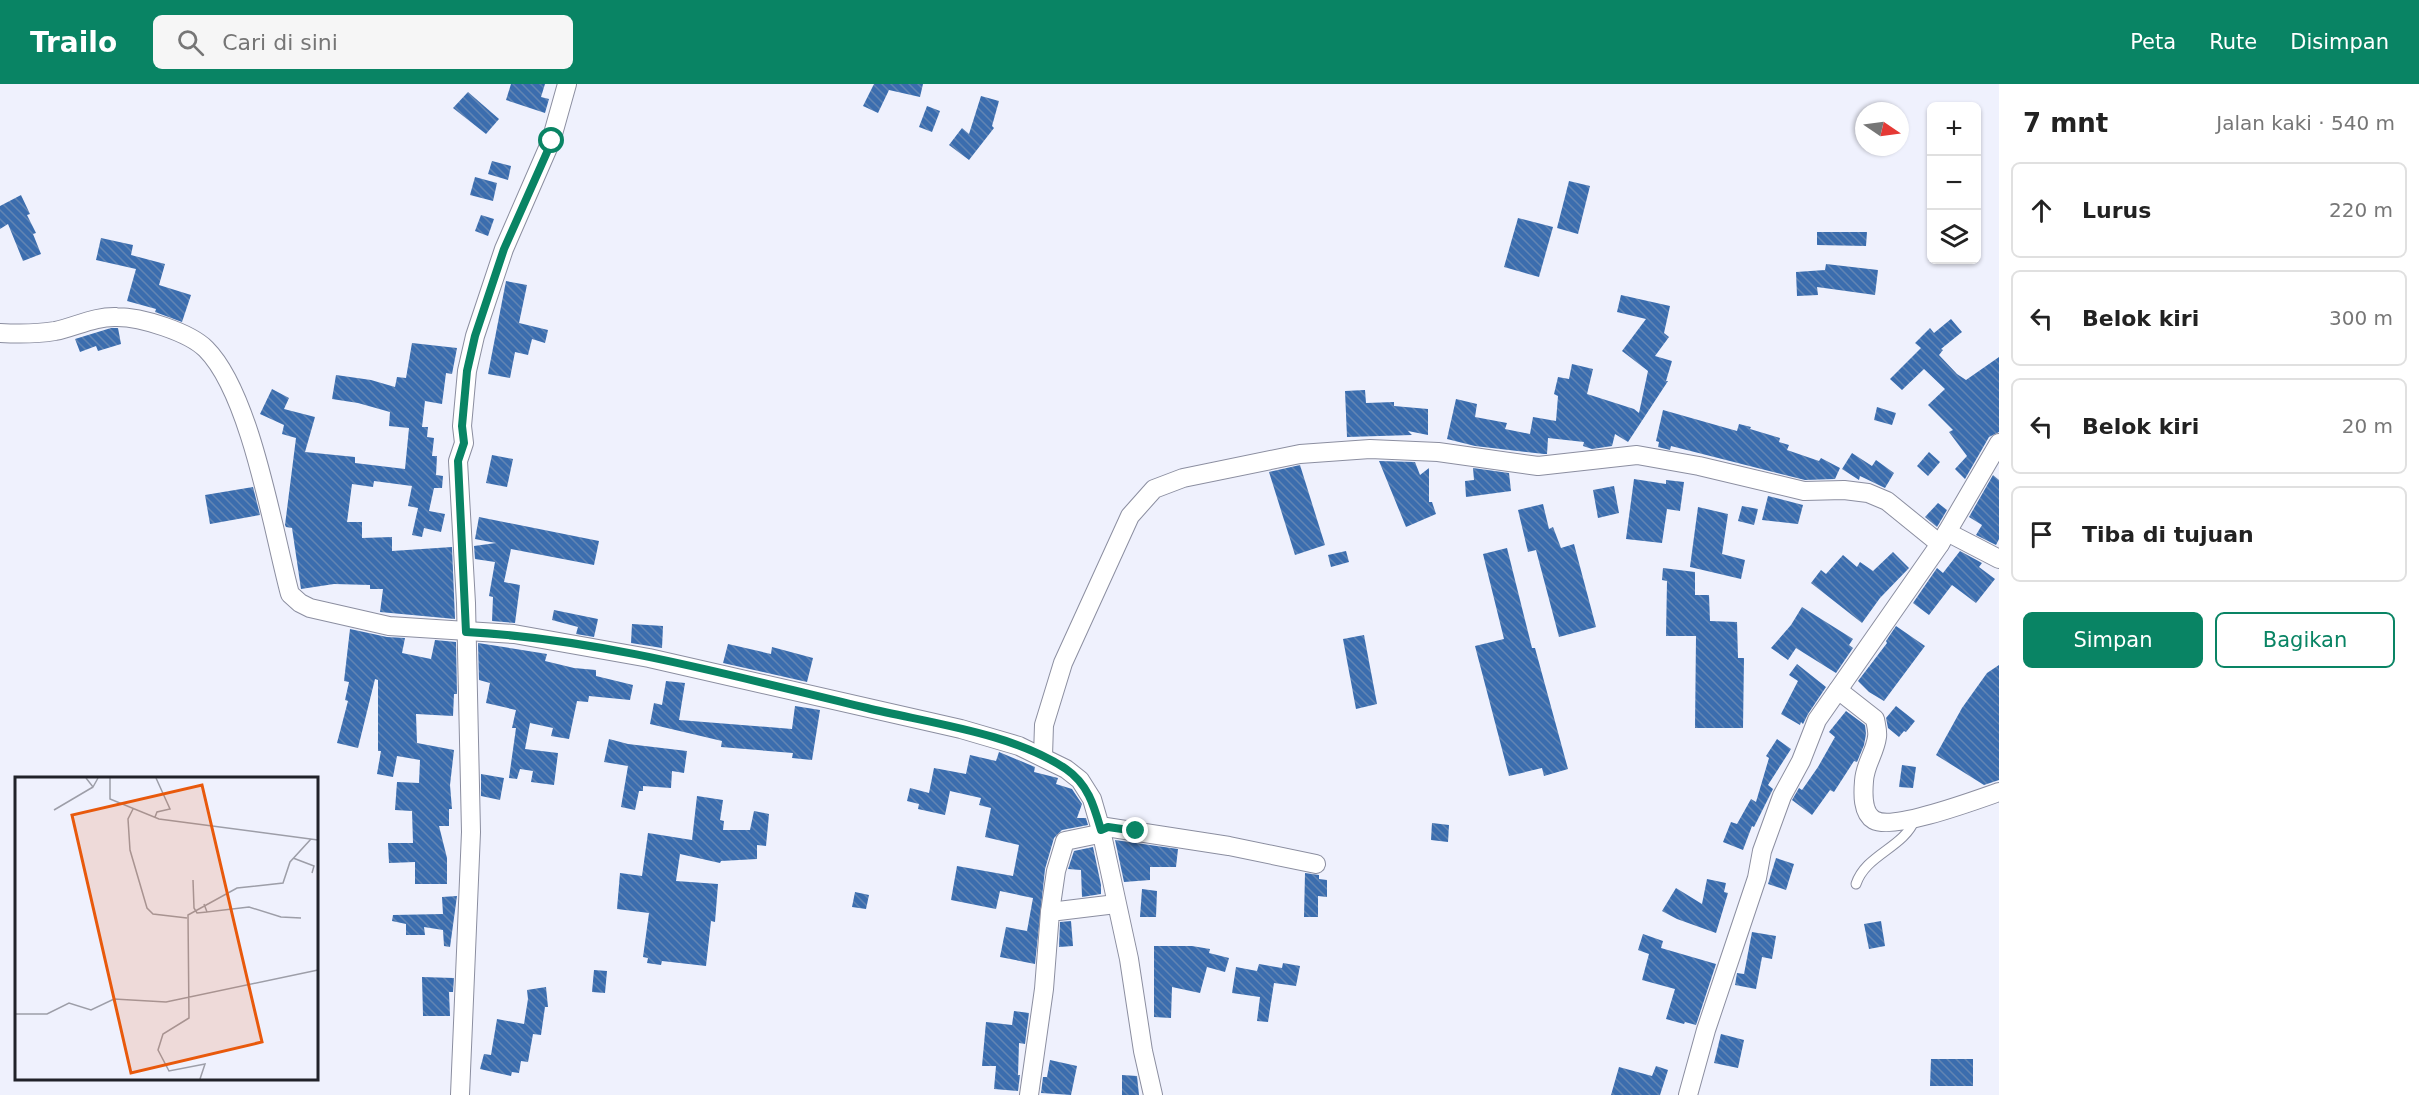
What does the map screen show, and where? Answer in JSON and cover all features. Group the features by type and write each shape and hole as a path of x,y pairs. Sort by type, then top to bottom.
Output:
{"street":[{"path":"460,1095 471,832 466,632 458,461 464,443 462,426 467,371 496,272 552,141 567,84"},
{"path":"0,333 49,332 75,324 119,317 176,332 206,349 229,382 240,410 253,448 290,594 294,599 310,608 389,626 514,634 649,658 961,729 1019,746 1043,756 1080,780 1092,799 1101,830 1129,959 1143,1051 1153,1095"},
{"path":"1688,1095 1706,1030 1757,878 1762,850 1782,796 1801,761 1817,720 1943,538 1999,443"},
{"path":"1043,756 1044,725 1063,663 1130,516 1154,489 1183,478 1299,454 1370,449 1438,452 1539,466 1637,455 1699,466 1804,491 1844,490 1869,493 1887,501 1943,538 1999,559"},
{"path":"1838,690 1875,719 1878,736 1866,765 1864,796 1868,815 1877,821 1886,823 1915,818 1999,792"},
{"path":"1029,1095 1044,989 1050,912 1056,871 1065,841 1088,837 1108,827 1177,837 1316,864"},
{"path":"1050,912 1116,904"}],"lane":[{"path":"1856,885 1864,868 1908,832 1915,818"}],"building":[{"path":"511,84 545,84 541,97 549,99 545,113 506,100"},
{"path":"874,84 923,84 920,97 889,90 878,113 863,106"},
{"path":"468,92 499,119 486,134 453,108"},
{"path":"981,96 999,101 992,126 994,128 969,160 949,145 962,128 969,134"},
{"path":"927,106 940,111 932,132 919,127"},
{"path":"492,161 511,166 508,180 488,174"},
{"path":"475,177 497,183 493,201 470,195"},
{"path":"1569,181 1590,186 1578,234 1557,228"},
{"path":"21,195 30,214 27,215 36,233 33,234 41,254 23,261 8,224 0,229 0,206"},
{"path":"481,215 494,219 488,236 475,231"},
{"path":"1518,218 1553,227 1539,277 1504,267"},
{"path":"1817,232 1867,232 1866,246 1817,245"},
{"path":"101,238 133,245 131,255 165,264 159,285 191,295 182,322 155,312 156,309 127,301 136,269 96,260"},
{"path":"1826,264 1878,270 1875,295 1817,287 1818,295 1797,296 1796,272 1825,270"},
{"path":"506,281 527,285 519,323 548,330 545,343 532,339 528,355 515,352 510,378 488,374"},
{"path":"1621,295 1670,306 1664,333 1669,337 1655,356 1672,361 1666,381 1668,381 1628,442 1615,434 1612,446 1592,449 1583,446 1584,442 1548,438 1547,454 1544,454 1475,446 1447,439 1456,399 1477,404 1475,417 1507,423 1505,429 1530,434 1533,417 1556,421 1558,396 1554,394 1558,377 1569,379 1572,364 1593,369 1587,394 1634,409 1639,413 1648,371 1622,351 1646,319 1617,312"},
{"path":"1951,319 1962,332 1941,349 1943,350 1939,355 1957,374 1966,380 1999,357 1999,432 1989,437 1965,479 1955,469 1967,456 1949,432 1953,430 1928,405 1945,389 1924,369 1902,390 1890,379 1921,348 1915,343 1930,328 1934,333"},
{"path":"118,328 121,344 98,351 96,346 80,352 75,339"},
{"path":"412,343 457,348 452,374 446,373 442,404 425,401 422,427 428,427 427,437 434,438 432,456 437,456 436,475 443,476 442,488 434,488 429,511 445,514 441,532 424,528 422,537 412,535 418,508 408,506 412,486 374,481 373,487 352,484 347,522 362,522 362,538 392,537 392,551 452,547 455,619 380,612 383,589 370,589 370,585 334,584 301,589 292,528 285,525 296,438 282,434 284,425 260,414 272,389 289,398 284,409 315,417 305,452 355,457 355,463 405,469 409,428 389,426 390,412 332,399 336,375 371,380 395,387 397,377 406,378"},
{"path":"1365,390 1366,403 1394,402 1394,406 1428,409 1428,435 1408,431 1412,435 1347,437 1345,391"},
{"path":"1877,407 1896,413 1892,425 1874,420"},
{"path":"1663,410 1737,431 1739,424 1751,427 1750,429 1780,438 1779,442 1789,445 1787,450 1819,461 1821,458 1840,468 1835,479 1805,480 1671,446 1670,450 1658,447 1659,442 1656,441"},
{"path":"1929,452 1940,462 1928,476 1917,466"},
{"path":"1852,453 1872,466 1876,460 1894,473 1885,488 1860,476 1859,480 1842,469"},
{"path":"492,455 513,459 507,487 486,483"},
{"path":"1379,461 1415,462 1420,475 1429,468 1429,502 1432,502 1436,514 1406,527"},
{"path":"1300,465 1325,545 1295,555 1269,472"},
{"path":"1473,468 1509,473 1511,491 1466,497 1465,481 1474,480"},
{"path":"1993,475 1999,480 1999,539 1996,545 1976,535 1982,525 1969,517"},
{"path":"1634,479 1666,484 1666,480 1684,482 1680,511 1667,509 1662,543 1626,539"},
{"path":"1614,486 1619,513 1598,518 1593,490"},
{"path":"253,487 260,515 210,524 205,495"},
{"path":"1768,496 1803,505 1798,524 1762,520"},
{"path":"1938,503 1947,510 1937,527 1925,517"},
{"path":"1543,504 1549,529 1553,527 1561,548 1574,544 1596,627 1559,637 1536,550 1528,552 1518,510"},
{"path":"1742,506 1758,509 1754,525 1738,521"},
{"path":"1698,507 1728,514 1722,554 1745,560 1741,579 1690,567"},
{"path":"479,517 599,541 594,565 511,549 504,582 520,585 515,623 492,621 493,597 489,596 495,562 475,559 474,546 496,543 475,539"},
{"path":"1507,548 1532,648 1535,648 1568,769 1544,776 1542,768 1509,776 1475,646 1504,639 1483,554"},
{"path":"1346,551 1349,562 1331,567 1328,555"},
{"path":"1960,551 1982,563 1979,567 1995,579 1976,603 1952,585 1929,615 1913,603 1937,568 1943,573"},
{"path":"1893,552 1909,568 1880,598 1862,623 1811,583 1821,570 1826,574 1843,555 1857,567 1860,562 1873,571"},
{"path":"1663,568 1695,572 1695,595 1709,595 1710,621 1737,622 1738,658 1744,658 1743,728 1695,728 1696,636 1666,636 1667,581 1662,580"},
{"path":"1802,607 1853,639 1849,645 1853,648 1836,673 1796,648 1788,660 1771,648 1791,625"},
{"path":"554,610 598,619 594,637 576,634 578,627 552,620"},
{"path":"632,624 663,626 662,648 631,643"},
{"path":"1896,626 1925,646 1884,701 1869,692 1858,681 1887,643 1886,641"},
{"path":"350,629 387,637 405,638 402,653 431,659 435,640 456,642 457,694 454,694 453,716 416,714 417,743 454,750 450,785 452,809 449,809 449,826 439,826 447,858 447,884 415,884 415,862 389,863 388,843 413,843 412,811 395,810 397,782 419,783 420,760 397,756 393,777 377,774 381,751 378,751 378,680 375,679 358,748 337,743 348,701 345,700 349,682 344,681"},
{"path":"1364,635 1377,704 1356,709 1343,639"},
{"path":"478,643 547,654 545,661 574,668 596,670 596,676 633,685 630,700 589,696 588,702 577,701 569,739 551,736 553,728 530,723 525,749 558,753 554,785 531,782 533,771 520,769 517,779 509,778 516,728 512,728 516,710 486,703 490,683 479,680"},
{"path":"728,644 771,654 772,647 813,658 807,682 723,663"},
{"path":"1797,664 1826,687 1803,724 1801,722 1800,725 1781,714 1798,681 1789,675"},
{"path":"1999,665 1999,780 1984,785 1936,755 1962,708 1987,673"},
{"path":"666,681 685,683 679,720 792,729 795,706 820,710 812,760 792,758 793,753 721,747 722,741 650,724 654,703 662,705"},
{"path":"1896,706 1915,721 1899,737 1888,728 1886,718"},
{"path":"1846,711 1865,725 1864,745 1857,762 1854,761 1834,792 1830,790 1812,815 1792,800 1799,788 1802,790 1818,767 1835,737 1829,732"},
{"path":"609,739 628,744 687,751 684,773 672,771 671,788 643,786 643,791 639,791 635,810 621,807 628,766 604,762"},
{"path":"1777,739 1791,749 1768,785 1773,789 1754,827 1752,826 1743,850 1723,842 1731,822 1737,824 1751,799 1756,802 1769,758 1766,756"},
{"path":"999,752 1035,767 1034,772 1058,778 1056,784 1072,789 1082,804 1077,818 1086,818 1088,825 1062,830 1054,838 1045,869 1035,964 1000,957 1006,927 1027,931 1033,898 1000,891 996,909 951,900 957,866 1013,876 1019,845 985,837 991,808 979,805 981,798 950,791 945,815 918,809 919,804 907,801 910,788 929,793 934,768 966,774 970,755 996,761"},
{"path":"1902,765 1916,767 1913,788 1899,787"},
{"path":"481,774 504,778 500,800 481,796"},
{"path":"697,796 723,800 720,820 724,821 723,830 750,830 754,811 769,814 766,846 757,845 757,859 721,861 720,863 680,854 676,881 718,884 715,922 711,921 706,966 662,961 661,965 647,963 648,958 643,957 649,913 617,909 620,873 642,876 648,833 692,840"},
{"path":"1432,823 1449,825 1448,842 1431,840"},
{"path":"1115,840 1178,849 1176,867 1150,867 1150,880 1124,882"},
{"path":"1093,847 1101,894 1082,897 1081,870 1068,869 1074,851"},
{"path":"1776,858 1794,864 1786,890 1768,884"},
{"path":"1305,873 1319,875 1319,879 1327,880 1327,897 1318,896 1318,917 1304,917"},
{"path":"1707,879 1726,883 1724,892 1728,893 1716,933 1662,911 1676,888 1702,904"},
{"path":"1142,889 1157,891 1156,917 1140,917"},
{"path":"855,892 869,895 866,909 852,907"},
{"path":"457,896 450,947 444,946 443,930 424,927 425,935 406,935 406,924 392,921 393,915 443,914 442,897"},
{"path":"1071,921 1073,946 1059,947 1060,922"},
{"path":"1881,921 1885,946 1869,949 1864,924"},
{"path":"1752,932 1776,936 1772,959 1762,957 1756,989 1735,985 1737,973 1744,974"},
{"path":"1643,934 1663,941 1661,948 1716,964 1696,1025 1666,1019 1675,989 1642,980 1649,954 1638,950"},
{"path":"1154,946 1192,946 1210,949 1209,953 1229,958 1225,972 1207,967 1200,993 1172,987 1171,1018 1154,1017"},
{"path":"1283,963 1300,966 1296,986 1274,983 1268,1022 1257,1021 1260,997 1232,993 1236,967 1257,971 1259,964 1282,968"},
{"path":"594,970 607,971 605,993 592,992"},
{"path":"422,977 454,978 453,992 449,992 450,1016 423,1016"},
{"path":"546,987 548,1007 545,1007 541,1035 533,1034 528,1062 521,1061 519,1073 512,1072 511,1076 480,1069 484,1054 491,1055 497,1019 524,1024 527,990"},
{"path":"1014,1011 1029,1013 1025,1044 1019,1043 1018,1091 994,1089 996,1066 982,1066 986,1022 1012,1025"},
{"path":"1721,1034 1744,1040 1738,1068 1714,1063"},
{"path":"1931,1059 1973,1059 1973,1086 1930,1086"},
{"path":"1050,1060 1077,1066 1071,1095 1041,1093 1043,1077 1047,1077"},
{"path":"1656,1066 1668,1070 1660,1095 1611,1095 1619,1067 1652,1076"},
{"path":"1122,1075 1137,1076 1139,1095 1122,1095"}],"route":[{"path":"552,141 504,249 475,336 467,371 462,426 464,443 458,461 466,632 514,634 649,658 961,729 1019,746 1043,756 1080,780 1092,799 1101,830 1108,827 1136,831"}]}
